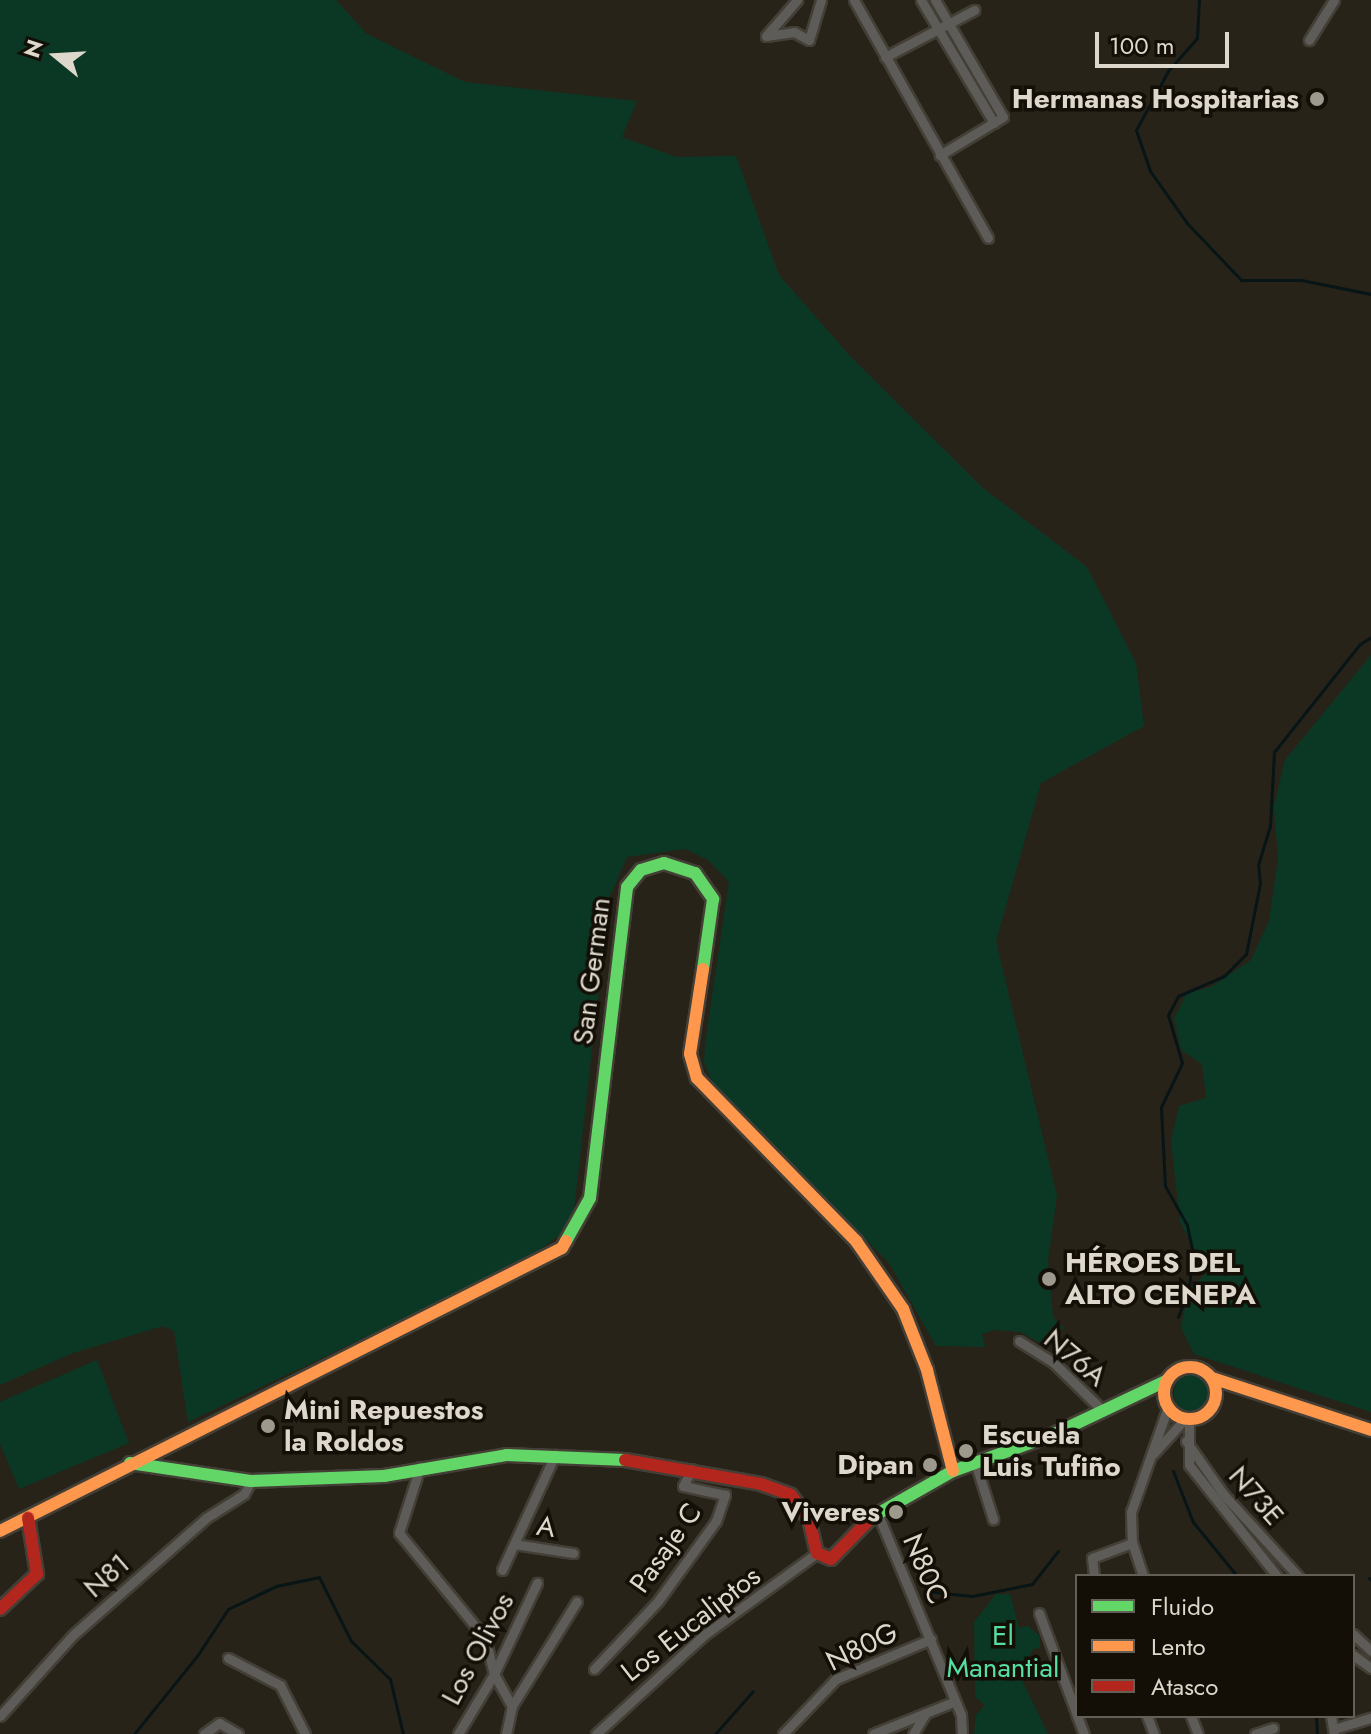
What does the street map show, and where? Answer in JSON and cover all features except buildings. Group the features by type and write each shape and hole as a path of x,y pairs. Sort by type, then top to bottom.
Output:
{"main road":[{"name":"San German","path":"0,1531 562,1248 590,1198 627,887 641,870 664,863 695,873 713,899 690,1054 697,1078 711,1098 856,1241 903,1309 927,1370 953,1471"},
{"path":"130,1463 251,1481 384,1476 420,1467 507,1455 555,1455 692,1469 791,1495 809,1519 817,1553 839,1557 877,1512 953,1471 976,1465 1102,1410 1133,1400 1192,1367 1245,1391 1371,1430"},
{"path":"1212,1378 1216,1401"},
{"path":"1167,1406 1168,1380"},
{"path":"1133,1400 1167,1406 1187,1420 1210,1411 1216,1401 1245,1391"},
{"path":"0,1609 37,1574 28,1518"}],"street":[{"path":"797,0 766,36 794,32 809,40 821,0"},
{"path":"854,0 988,238"},
{"path":"921,0 994,123"},
{"path":"935,0 1003,117 940,155"},
{"path":"1309,40 1334,0"},
{"path":"885,57 974,10"},
{"name":"N76A","path":"1019,1341 1053,1362 1102,1410"},
{"path":"1142,1574 1132,1543 1132,1504 1167,1406"},
{"path":"1148,1459 1187,1420"},
{"name":"N73E","path":"1187,1420 1189,1465 1214,1502 1275,1574"},
{"name":"N73E","path":"1186,1441 1224,1495 1296,1574"},
{"path":"502,1570 555,1455"},
{"path":"976,1465 993,1519"},
{"path":"420,1467 399,1533 485,1638 494,1674 512,1706"},
{"name":"Pasaje C","path":"594,1669 658,1601 716,1521 725,1495 683,1486 692,1469"},
{"name":"N81","path":"0,1716 73,1635 206,1518 246,1493 251,1481"},
{"path":"1214,1502 1224,1495"},
{"name":"N80C","path":"877,1512 931,1639 962,1734"},
{"path":"1094,1574 1092,1558 1132,1543"},
{"name":"A","path":"514,1544 573,1553"},
{"name":"Los Eucaliptos","path":"596,1734 704,1635 817,1553"},
{"path":"1279,1574 1288,1564"},
{"name":"Los Olivos","path":"458,1734 494,1674 537,1583"},
{"path":"506,1734 512,1706 577,1601"},
{"path":"1039,1613 1075,1711"},
{"path":"1355,1636 1371,1651"},
{"name":"N80G","path":"783,1734 836,1679 931,1639"},
{"path":"228,1658 257,1668 280,1685 305,1734"},
{"path":"873,1734 953,1702"},
{"path":"913,1734 925,1714"},
{"path":"1334,1732 1371,1718"},
{"path":"204,1734 219,1723 228,1723 238,1734"},
{"path":"1255,1734 1273,1728"}],"green space":[{"path":"0,0 336,0 367,34 465,82 637,101 622,137 676,157 736,156 779,275 851,357 983,488 1087,567 1136,663 1144,726 1041,783 996,941 1057,1196 1048,1260 1053,1317 1064,1328 1051,1335 1048,1347 1020,1332 994,1330 982,1334 985,1347 936,1346 889,1263 714,1086 704,1062 705,1043 729,882 708,860 685,849 627,857 609,898 574,1210 561,1234 524,1261 188,1422 174,1331 163,1326 73,1353 0,1385"},
{"path":"1371,655 1371,1412 1194,1354 1181,1328 1189,1288 1207,1273 1180,1222 1171,1141 1179,1106 1206,1098 1202,1064 1181,1050 1174,1018 1187,993 1211,987 1251,960 1269,921 1278,859 1274,806 1285,760"},
{"path":"97,1360 129,1443 19,1489 0,1444 0,1402"},
{"path":"1193,1374 1207,1379 1212,1393 1207,1407 1193,1412 1179,1407 1174,1393 1179,1379"},
{"name":"El Manantial","path":"996,1594 1010,1594 1019,1628 1028,1626 1040,1636 1040,1647 1032,1650 1022,1680 1048,1734 974,1734 976,1715 985,1705 975,1697 974,1622"}],"waterway":[{"path":"1199,0 1197,38 1168,71 1136,130 1150,171 1187,223 1241,280 1301,280 1371,294"},
{"path":"1178,1317 1189,1289 1192,1249 1187,1225 1165,1186 1161,1107 1182,1063 1168,1015 1178,996 1224,976 1246,954 1260,883 1258,865 1270,826 1274,752 1360,644 1371,637"},
{"path":"1173,1471 1193,1522 1235,1574"},
{"path":"934,1592 972,1596 1032,1584 1058,1551"},
{"path":"134,1734 197,1656 228,1609 276,1586 319,1577 351,1641 390,1679 403,1734"},
{"path":"715,1734 753,1691"},
{"path":"1316,1718 1317,1734"}],"traffic: fast":[{"path":"566,1241 590,1198 627,887 641,870 664,863 695,873 713,899 703,969"},
{"path":"872,1517 953,1471 1052,1435 1168,1380"},
{"path":"130,1463 251,1481 384,1476 507,1455 625,1460"}],"traffic: slow":[{"path":"703,969 690,1054 697,1078 856,1241 903,1309 927,1370 953,1471"},
{"path":"0,1531 562,1248 566,1241"},
{"path":"1190,1367 1209,1374 1216,1393 1209,1412 1190,1419 1171,1412 1164,1393 1171,1374 1190,1367"},
{"path":"1212,1378 1371,1430"}],"traffic: jam":[{"path":"625,1460 761,1484 791,1495 809,1519 817,1553 831,1559 872,1517"},
{"path":"0,1609 37,1574 28,1518"}],"place":[{"name":"Hermanas Hospitarias","path":"1317,99"},
{"name":"HÉROES DEL ALTO CENEPA","path":"1049,1279"},
{"name":"Mini Repuestos la Roldos","path":"268,1426"},
{"name":"Escuela Luis Tufiño","path":"966,1451"},
{"name":"Dipan","path":"930,1465"},
{"name":"Viveres","path":"896,1512"}]}
